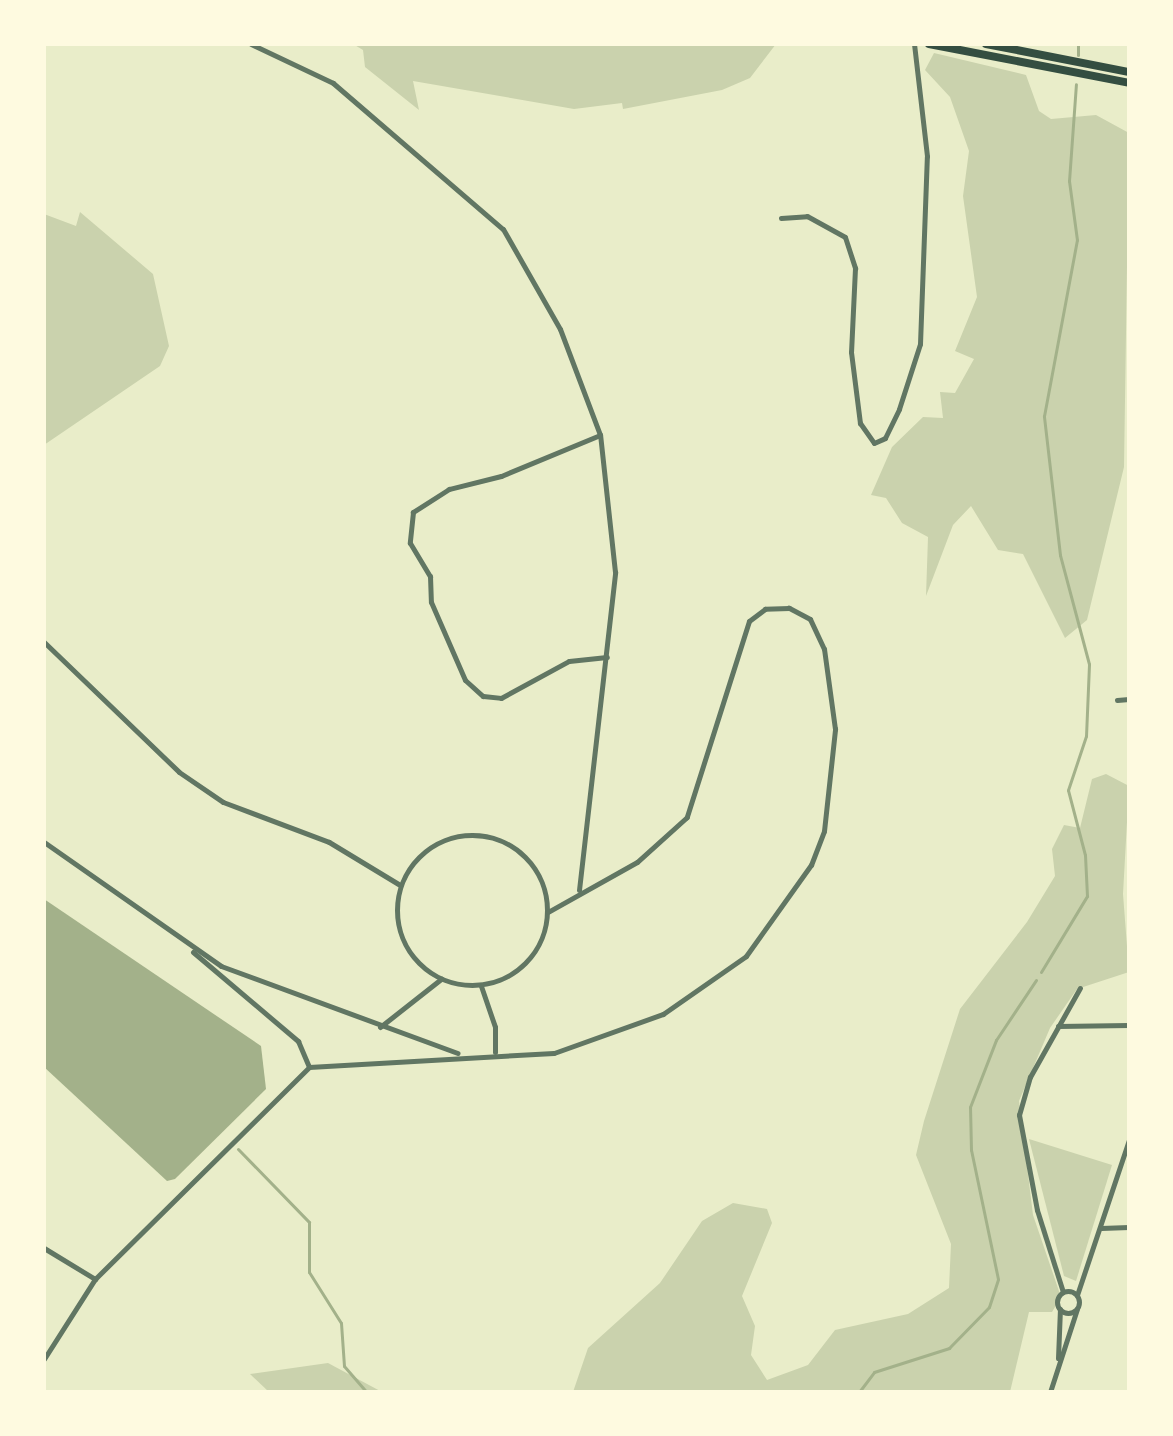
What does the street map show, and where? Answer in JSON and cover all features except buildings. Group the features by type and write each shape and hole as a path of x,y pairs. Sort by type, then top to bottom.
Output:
{"main road":[{"path":"929,44 1129,83"},
{"path":"986,44 1129,72"}],"street":[{"path":"251,44 333,83 503,229 560,329 600,435 615,572 579,890"},
{"path":"781,218 807,216 845,237 855,268 851,352 860,423 874,443 885,438 899,409 920,344 927,156 914,44"},
{"path":"600,435 501,476 449,489 413,512 410,543 430,576 431,602 455,658 483,696 501,698 569,661 607,657"},
{"path":"44,1359 95,1279 309,1067 495,1052 554,1053 650,1020 712,984 775,919 824,831 834,763 828,671 810,619 789,608 765,609 749,621 687,817 637,862 579,890 548,912"},
{"path":"44,642 198,785 237,810 329,842 400,885"},
{"path":"1117,700 1129,699"},
{"path":"485,837 518,850 535,867 548,912 535,953 502,980 481,986 441,979 407,950 397,918 400,885 429,848 450,838 485,837"},
{"path":"44,842 181,942 298,1041 309,1067"},
{"path":"181,942 286,995 463,1054"},
{"path":"380,1027 441,979"},
{"path":"481,986 495,1027 495,1052"},
{"path":"1058,1363 1063,1292 1019,1125 1030,1077 1080,988"},
{"path":"1058,1026 1129,1025"},
{"path":"1050,1392 1077,1309 1077,1295 1129,1140"},
{"path":"1101,1228 1129,1227"},
{"path":"44,1248 95,1279"},
{"path":"1063,1292 1077,1295"},
{"path":"1060,1309 1077,1309"}],"shaded area":[{"path":"353,44 776,44 750,78 722,90 623,109 622,103 574,109 413,81 419,110 365,67 363,50"},
{"path":"934,53 1026,75 1039,111 1051,119 1096,115 1129,133 1124,467 1087,620 1065,638 1023,554 998,550 971,506 953,525 926,596 928,537 902,523 886,498 871,495 892,447 923,417 943,418 940,392 955,393 974,359 955,351 977,297 963,196 969,151 950,97 925,70"},
{"path":"80,212 153,274 169,346 160,366 44,445 44,214 76,226"},
{"path":"1106,774 1129,786 1123,894 1129,972 1077,989 1050,1028 1019,1101 1033,1215 1061,1297 1052,1312 1029,1312 1010,1392 573,1392 588,1348 660,1283 702,1221 733,1203 767,1209 772,1223 742,1296 755,1326 751,1355 767,1380 808,1365 835,1330 908,1314 949,1288 951,1244 916,1155 924,1121 960,1009 1027,922 1055,876 1052,849 1064,825 1080,828 1092,779"},
{"path":"44,899 261,1046 266,1089 175,1179 167,1181 44,1067"},
{"path":"1029,1139 1112,1165 1076,1281 1064,1276"},
{"path":"328,1363 382,1392 269,1392 250,1374"}],"waterway":[{"path":"1078,44 1078,55"},
{"path":"1041,972 1087,896 1085,855 1068,790 1086,736 1089,664 1060,555 1044,416 1077,240 1069,181 1076,84"},
{"path":"859,1392 874,1372 949,1348 989,1307 998,1279 971,1150 970,1107 996,1040 1036,980"},
{"path":"238,1149 309,1222 309,1272 341,1323 344,1366 367,1392"}]}
